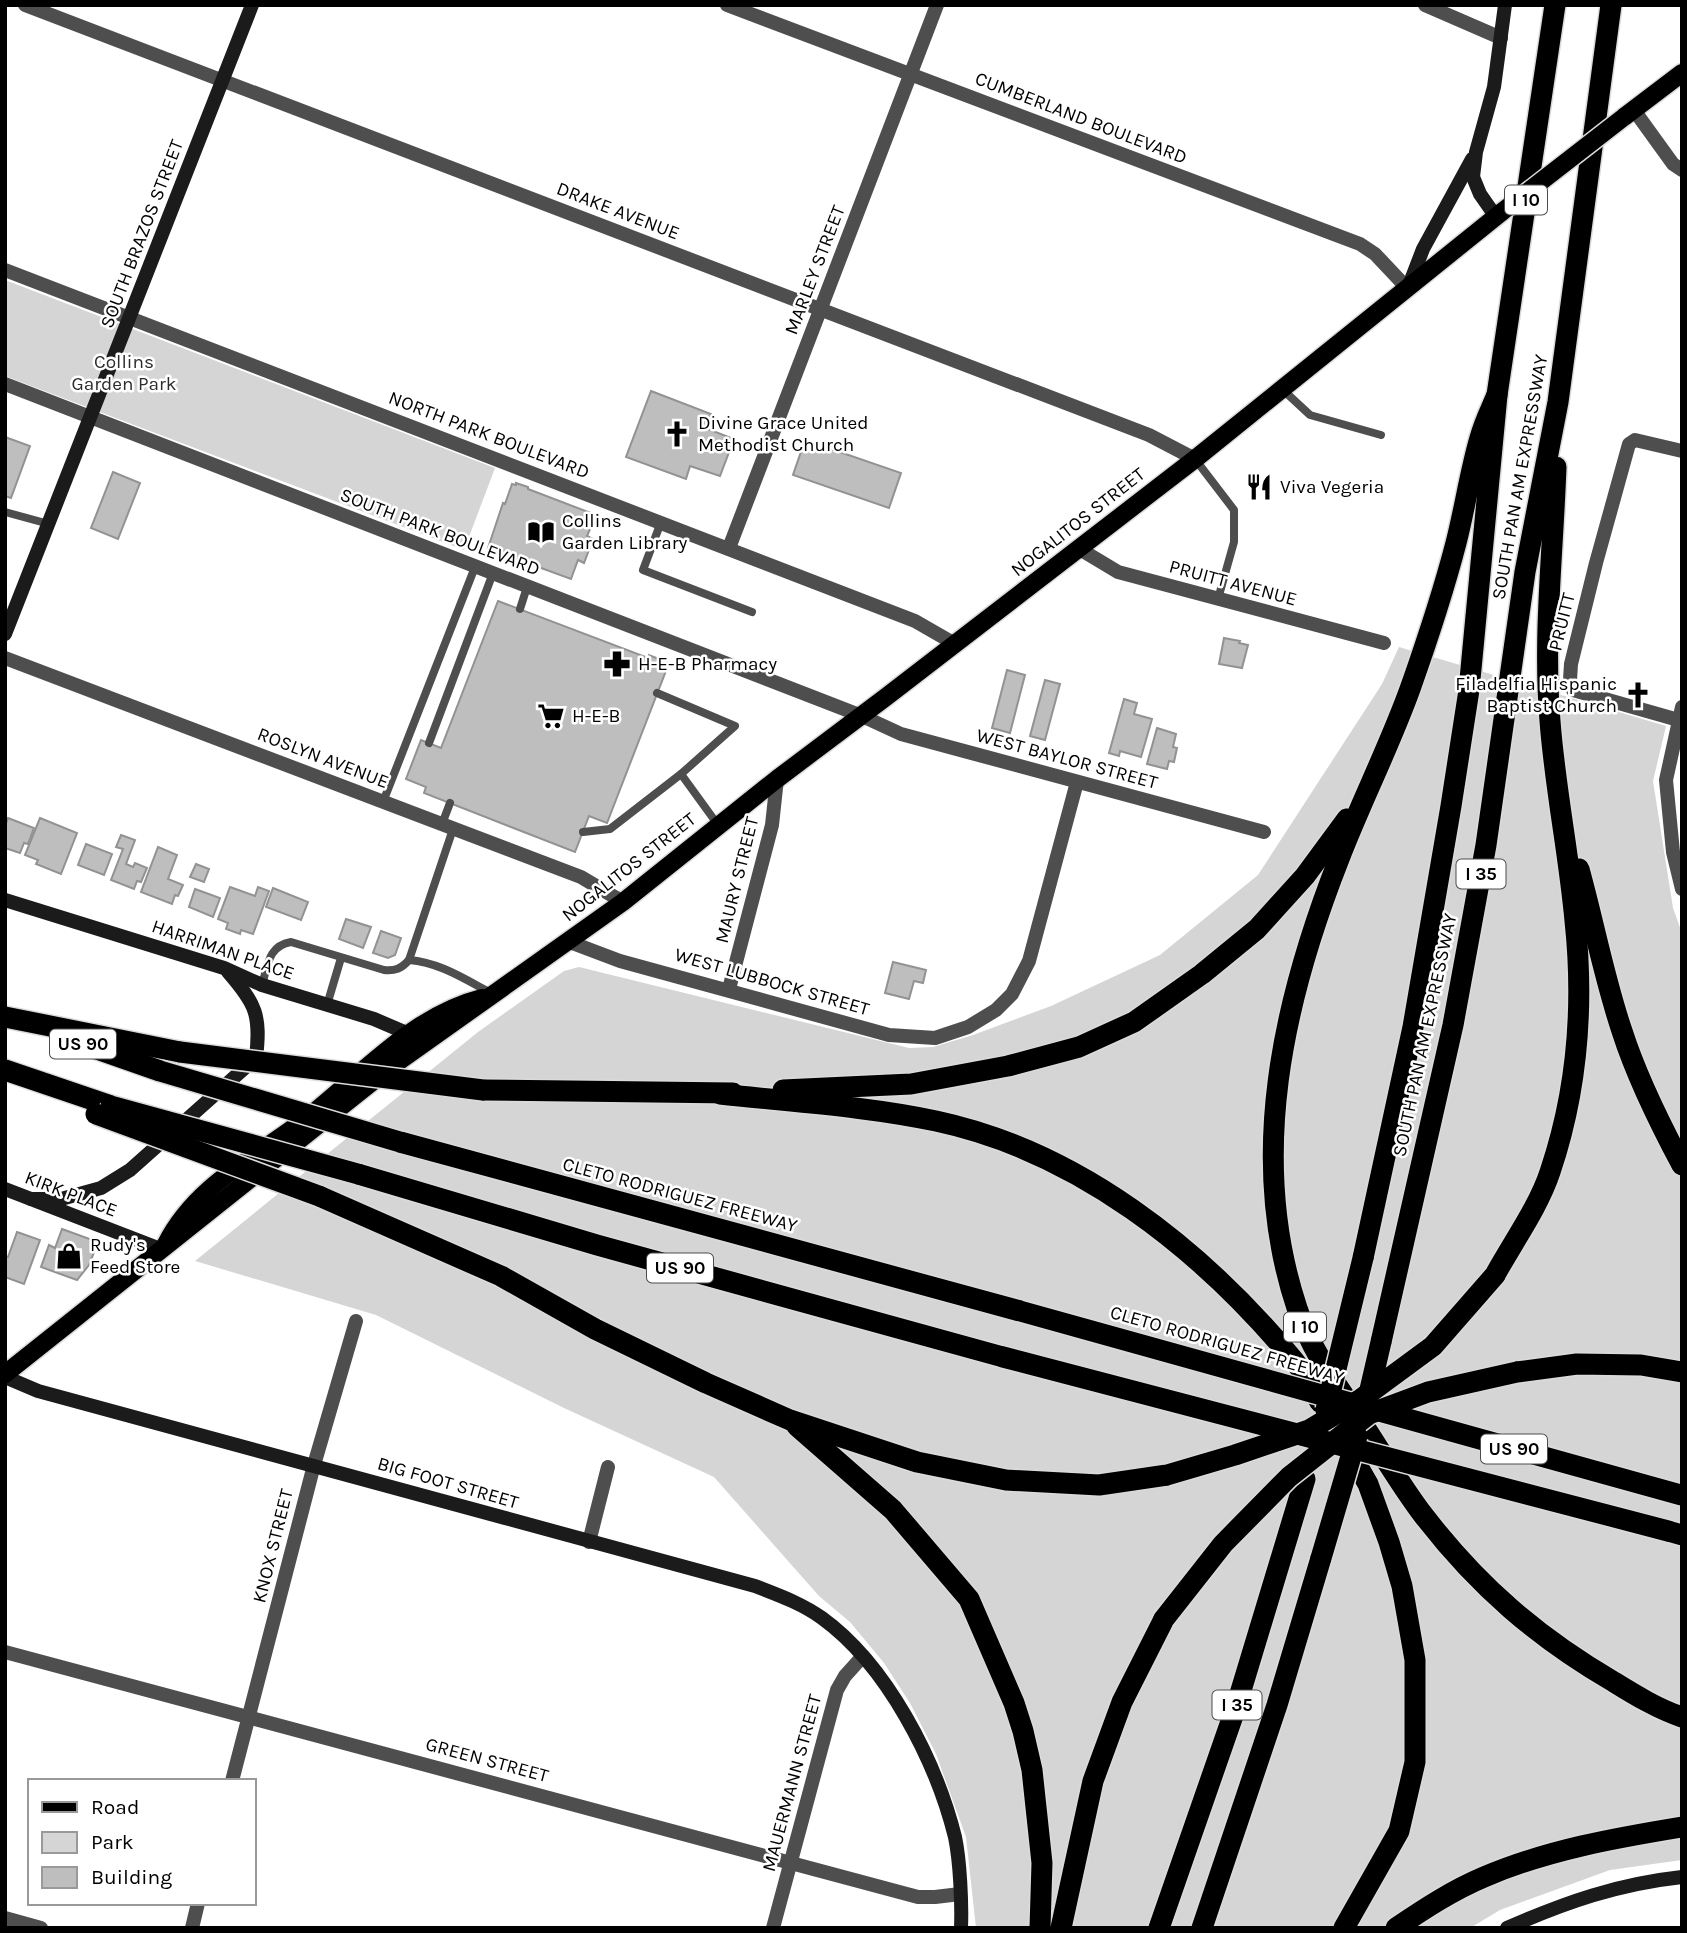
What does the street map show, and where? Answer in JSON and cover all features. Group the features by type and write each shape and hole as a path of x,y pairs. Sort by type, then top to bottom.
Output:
{"highway":[{"name":"SOUTH PAN AM EXPRESSWAY","path":"1159,1928 1236,1707 1327,1409 1413,1027 1469,690 1497,395 1555,5"},
{"name":"SOUTH PAN AM EXPRESSWAY","path":"1202,1928 1277,1705 1369,1395 1460,987 1486,845 1525,572 1558,402 1611,5"},
{"name":"I 10","path":"1497,395 1480,436 1457,542 1430,634 1395,730 1338,860 1304,957 1288,1023 1274,1106 1271,1164 1283,1259 1297,1310 1317,1353 1398,1482 1478,1580 1534,1629 1587,1666 1682,1717"},
{"path":"5,1079 103,1110 319,1196 500,1276 595,1329 706,1383 790,1420 917,1462 1006,1480 1100,1485 1167,1475 1309,1430 1361,1399 1433,1346 1495,1275 1549,1175 1562,1132 1578,1037 1578,961 1547,685 1558,402"},
{"path":"1557,789 1623,1035 1645,1090 1682,1165"},
{"path":"5,1017 180,1052 483,1090 720,1094 911,1084 1008,1066 1079,1047 1134,1022 1202,974 1257,929 1305,876 1367,792"},
{"name":"CLETO RODRIGUEZ FREEWAY","path":"5,1017 160,1071 400,1142 1681,1495"},
{"name":"US 90","path":"5,1070 103,1110 358,1174 597,1245 1003,1357 1675,1533"},
{"path":"720,1094 859,1109 937,1121 1016,1145 1114,1196 1161,1230 1203,1266 1293,1359 1368,1484 1402,1586 1415,1660 1415,1762 1399,1831 1344,1928"},
{"path":"1061,1928 1093,1781 1122,1702 1164,1619 1223,1544 1289,1477 1370,1414 1428,1392 1517,1372 1577,1364 1641,1365 1682,1372"},
{"path":"790,1420 893,1510 969,1599 1014,1703 1032,1770 1042,1863 1040,1928"},
{"path":"1396,1928 1450,1894 1484,1877 1548,1853 1682,1827"}],"main road":[{"name":"SOUTH BRAZOS STREET","path":"5,634 252,5"},
{"path":"1500,214 1480,194 1473,177 1476,152 1494,87 1505,5"},
{"name":"NOGALITOS STREET","path":"5,1375 391,1067 623,902 776,779 862,716 1195,458 1500,214 1682,73"},
{"path":"1408,289 1423,249 1476,152"},
{"name":"HARRIMAN PLACE","path":"5,900 224,968 262,985 374,1019 427,1042"},
{"path":"31,1199 61,1199 82,1195 111,1182 130,1170 256,1058 258,1022 248,995 224,968"},
{"name":"NOGALITOS STREET","path":"163,1250 176,1224 208,1188 304,1121 425,1022 459,1004 494,995"},
{"name":"KIRK PLACE","path":"5,1189 163,1250"},
{"name":"BIG FOOT STREET","path":"5,1375 38,1391 589,1542 712,1573 788,1598 842,1633 873,1666 911,1725 936,1780 955,1839 961,1928"},
{"path":"1507,1928 1595,1893 1638,1882 1682,1877"}],"street":[{"name":"DRAKE AVENUE","path":"25,5 1149,435 1195,458"},
{"name":"CUMBERLAND BOULEVARD","path":"727,5 1360,244 1375,254 1408,289"},
{"name":"MARLEY STREET","path":"729,548 937,5"},
{"path":"1425,5 1501,38"},
{"path":"1629,113 1673,164 1682,170"},
{"name":"NORTH PARK BOULEVARD","path":"5,270 915,621 955,644"},
{"name":"SOUTH PARK BOULEVARD","path":"5,384 862,716"},
{"name":"PRUITT","path":"1681,716 1573,690 1570,680 1596,563 1629,444 1635,440 1682,451"},
{"name":"PRUITT AVENUE","path":"1078,548 1118,572 1384,643"},
{"name":"ROSLYN AVENUE","path":"5,658 581,877 623,902"},
{"name":"WEST BAYLOR STREET","path":"862,716 901,734 1264,832"},
{"path":"1681,716 1666,780 1666,795 1673,852 1682,889"},
{"name":"MAURY STREET","path":"729,989 772,825 776,779"},
{"name":"WEST LUBBOCK STREET","path":"568,942 620,961 889,1035 935,1038 968,1027 996,1010 1012,994 1029,961 1077,782"},
{"name":"KNOX STREET","path":"233,1779 314,1465 356,1321"},
{"path":"589,1542 608,1467"},
{"name":"GREEN STREET","path":"5,1652 918,1897 960,1894"},
{"name":"MAUERMANN STREET","path":"773,1928 837,1690 845,1676 863,1656"},
{"path":"191,1928 197,1905"},
{"path":"5,1918 41,1928"}],"lane":[{"path":"1282,389 1310,415 1381,435"},
{"path":"1195,458 1234,510 1234,542 1218,599"},
{"path":"5,512 49,524"},
{"path":"661,522 643,570 752,612"},
{"path":"383,802 475,566"},
{"path":"429,743 493,573"},
{"path":"520,609 527,587"},
{"path":"583,832 610,829 681,774 735,726 657,693"},
{"path":"681,774 718,825"},
{"path":"262,985 273,950 281,944 300,943 384,970 395,971 403,966 409,960 448,826 450,803"},
{"path":"327,1005 341,958"},
{"path":"409,960 438,966 494,995"}],"green space":[{"name":"Collins Garden Park","path":"5,280 495,468 464,550 5,376"},
{"path":"1399,647 1666,726 1653,781 1673,908 1682,933 1682,1860 1610,1870 1500,1910 1470,1928 976,1928 966,1837 936,1754 910,1703 884,1663 850,1622 819,1596 714,1477 564,1408 376,1315 195,1261 478,1032 564,971 579,967 909,1048 933,1047 973,1035 1051,1006 1160,955 1258,875 1382,684"}],"building":[{"name":"Divine Grace United Methodist Church","path":"651,391 711,414 705,428 734,439 720,476 690,466 686,479 626,457"},
{"path":"5,437 30,446 11,498 5,496"},
{"path":"805,440 901,473 889,508 793,475"},
{"path":"113,472 140,483 118,539 91,528"},
{"name":"Collins Garden Library","path":"516,483 596,515 587,536 593,539 584,563 578,560 571,579 503,556 488,548 503,503 505,504 512,484"},
{"name":"H-E-B","path":"498,601 648,658 649,655 669,663 607,823 589,816 575,852 424,793 426,787 406,779 421,740 441,748"},
{"path":"1224,638 1248,645 1242,668 1219,664"},
{"path":"1007,670 1025,675 1010,733 992,728"},
{"path":"1045,680 1060,684 1045,740 1030,736"},
{"path":"1124,699 1137,703 1134,714 1152,719 1141,757 1120,751 1119,756 1109,753"},
{"path":"1157,728 1176,734 1174,762 1169,761 1167,769 1147,764"},
{"path":"8,818 34,828 28,844 24,843 20,853 5,848 5,826"},
{"path":"40,818 77,833 61,874 36,864 38,860 25,855"},
{"path":"121,835 135,840 126,864 133,867 135,863 147,868 141,882 137,881 134,889 111,880 123,849 116,847"},
{"path":"86,844 112,854 104,875 78,865"},
{"path":"158,847 177,855 168,879 183,885 172,904 141,892"},
{"path":"196,864 209,869 204,882 190,877"},
{"path":"230,887 255,896 258,887 269,891 253,934 241,930 240,934 226,929 228,923 218,919"},
{"path":"273,888 308,902 301,920 266,907"},
{"path":"195,889 220,898 213,917 189,907"},
{"path":"346,919 371,927 363,948 339,939"},
{"path":"381,931 401,938 395,955 388,958 373,953"},
{"path":"893,962 926,970 923,983 914,981 909,999 885,993"},
{"name":"Rudy's Feed Store","path":"62,1229 98,1242 89,1265 77,1280 41,1267 49,1245 55,1248"},
{"path":"17,1232 40,1240 24,1284 5,1277 5,1256 8,1257"}],"place":[{"name":"Divine Grace United Methodist Church","path":"677,434"},
{"name":"Viva Vegeria","path":"1259,487"},
{"name":"Collins Garden Library","path":"541,532"},
{"name":"H-E-B Pharmacy","path":"617,664"},
{"name":"Filadelfia Hispanic Baptist Church","path":"1638,695"},
{"name":"H-E-B","path":"551,716"},
{"name":"Rudy's Feed Store","path":"69,1256"}]}
